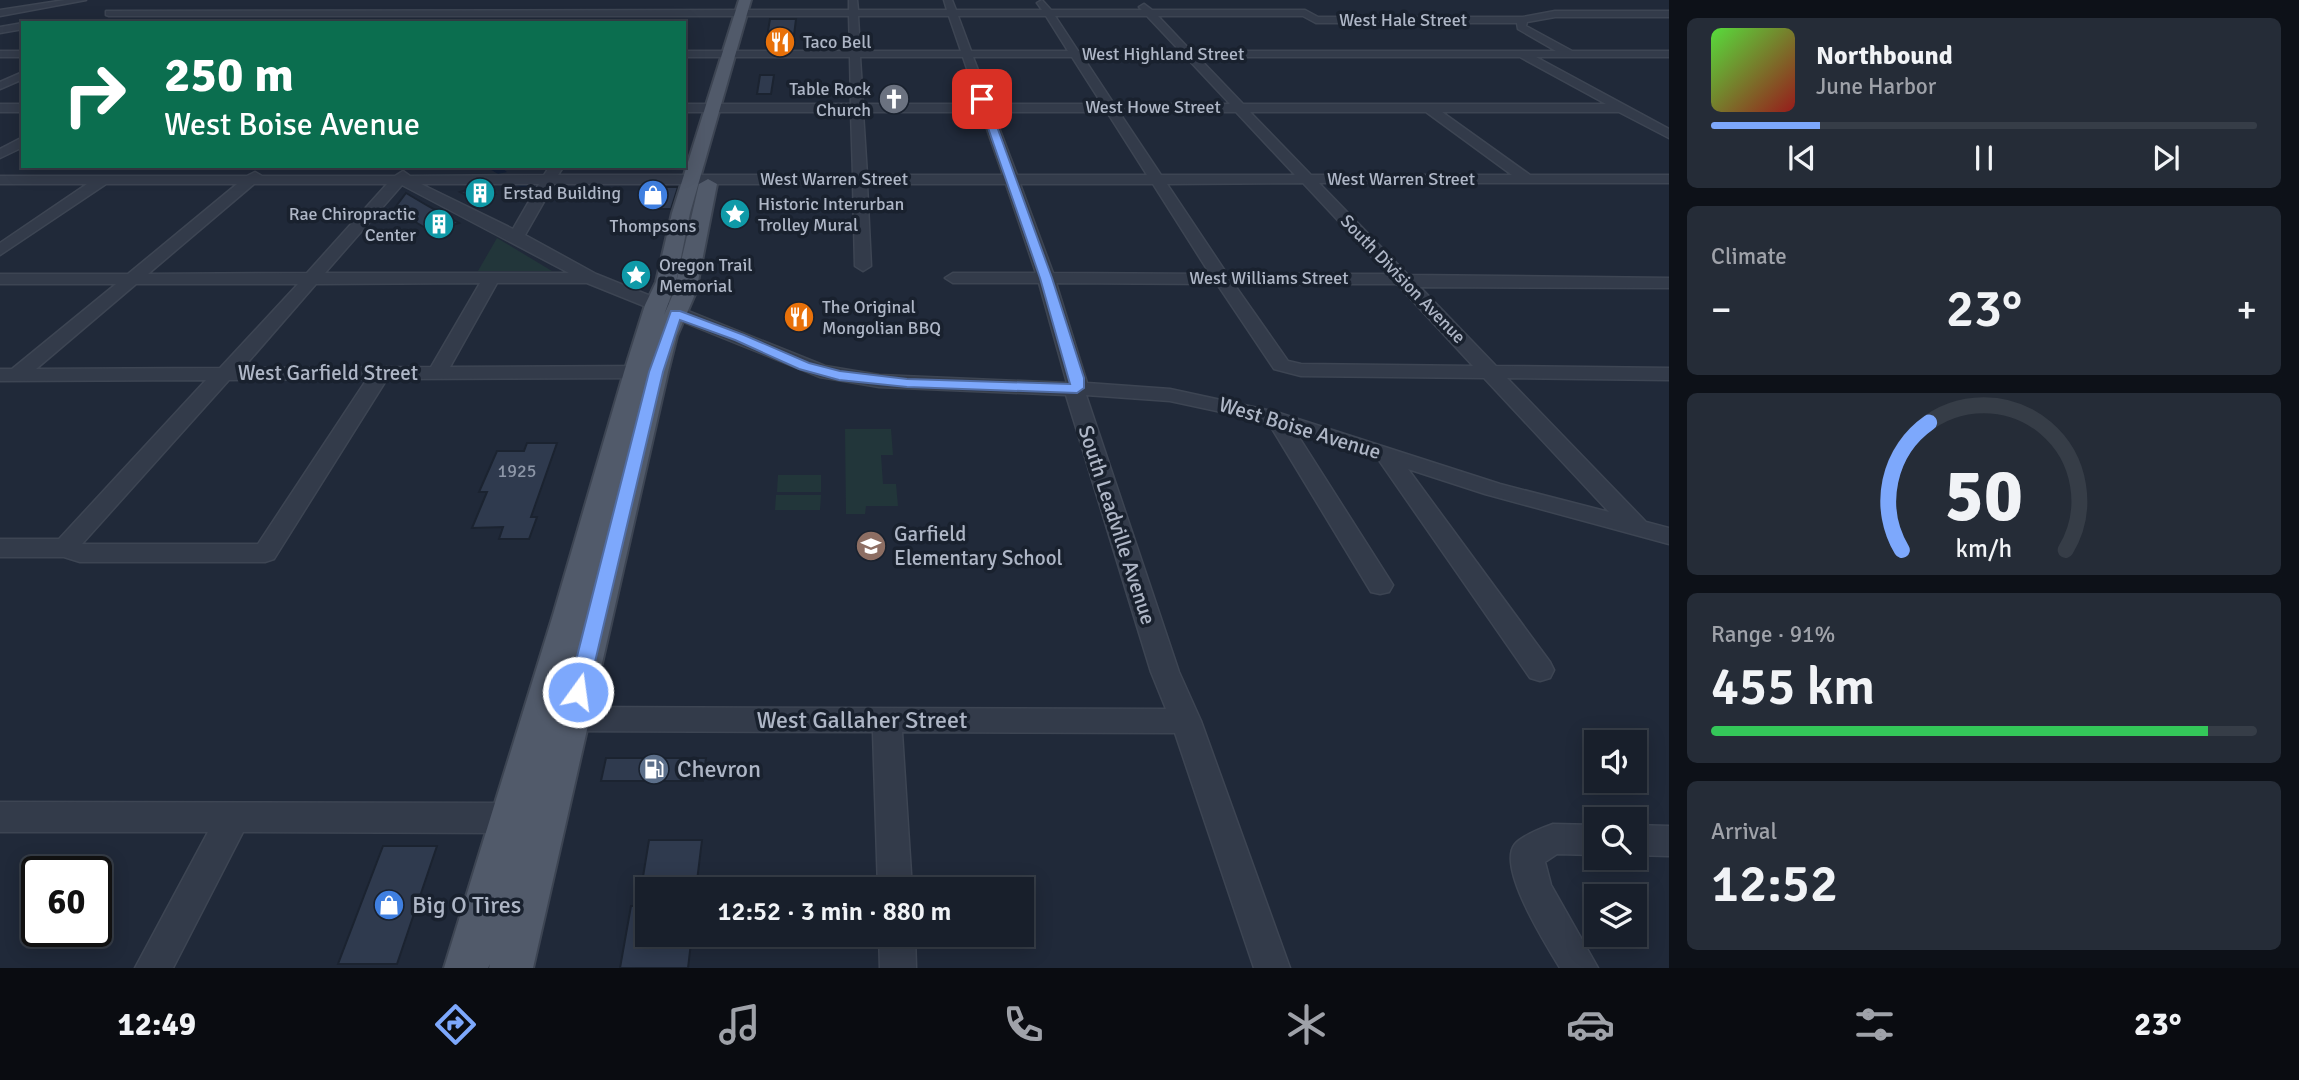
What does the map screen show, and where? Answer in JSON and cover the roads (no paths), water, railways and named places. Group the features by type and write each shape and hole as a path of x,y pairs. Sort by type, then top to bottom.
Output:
{"main road":[{"path":"511,968 529,818 665,309 666,282 700,179 748,6"},
{"path":"466,968 529,818"}],"street":[{"path":"0,13 83,0 123,21"},
{"path":"133,21 179,0"},
{"path":"237,21 274,0"},
{"path":"338,21 369,0"},
{"path":"439,21 464,0"},
{"path":"540,21 558,0"},
{"path":"641,21 653,0"},
{"name":"South Division Avenue","path":"1137,0 1639,530"},
{"name":"West Hale Street","path":"104,13 645,13 748,6 1044,6 1149,13 1305,13 1316,20 1522,20 1537,15 1669,15"},
{"path":"853,6 859,107 863,267"},
{"name":"South Leadville Avenue","path":"950,6 1046,278 1077,378 1076,400 1165,673 1186,721 1272,968"},
{"path":"1044,6 1281,365 1301,370 1450,369 1492,373 1669,374"},
{"path":"1380,20 1404,34"},
{"path":"1522,20 1521,27 1568,53"},
{"path":"0,30 21,26"},
{"path":"1418,42 1438,54"},
{"path":"0,54 21,54"},
{"name":"West Highland Street","path":"686,54 1669,54"},
{"path":"1521,54 1669,134"},
{"path":"1639,54 1658,64"},
{"path":"0,86 21,76"},
{"name":"West Howe Street","path":"686,107 1622,108"},
{"path":"0,108 21,108"},
{"path":"1429,108 1527,179"},
{"path":"1649,123 1669,123"},
{"path":"0,154 21,143"},
{"path":"0,250 120,168"},
{"path":"0,390 9,374 133,279 264,168"},
{"name":"West Boise Avenue","path":"387,168 405,173 590,278 797,363 839,376 907,383 1077,388 1170,395 1276,418 1493,489 1669,536"},
{"path":"65,548 405,173"},
{"name":"West Warren Street","path":"0,180 250,180 405,173 553,173 700,179 1669,179"},
{"path":"516,237 553,173"},
{"path":"437,373 492,278"},
{"path":"0,279 590,278"},
{"name":"West Williams Street","path":"953,278 1402,279 1416,282 1669,284"},
{"name":"West Garfield Street","path":"9,374 646,372"},
{"path":"0,548 65,548 80,553 265,553 381,373"},
{"path":"1276,418 1380,584"},
{"path":"1386,454 1540,670"},
{"name":"West Gallaher Street","path":"555,719 1186,721"},
{"path":"887,720 894,877"},
{"path":"0,817 529,818"},
{"path":"153,968 234,817"},
{"path":"1580,968 1535,891 1527,855 1553,839 1584,840"},
{"path":"1647,840 1669,841"},
{"path":"897,947 898,968"}],"waterway":[{"path":"494,168 502,172"},
{"path":"515,181 532,188"}],"place":[{"name":"Taco Bell","path":"780,42"},
{"name":"Table Rock Church","path":"894,99"},
{"name":"Erstad Building","path":"480,193"},
{"name":"Thompsons","path":"653,195"},
{"name":"Historic Interurban Trolley Mural","path":"735,214"},
{"name":"Rae Chiropractic Center","path":"439,224"},
{"name":"Oregon Trail Memorial","path":"636,275"},
{"name":"The Original Mongolian BBQ","path":"799,317"},
{"name":"Garfield Elementary School","path":"871,546"},
{"name":"Chevron","path":"654,769"},
{"name":"Big O Tires","path":"389,905"}]}
